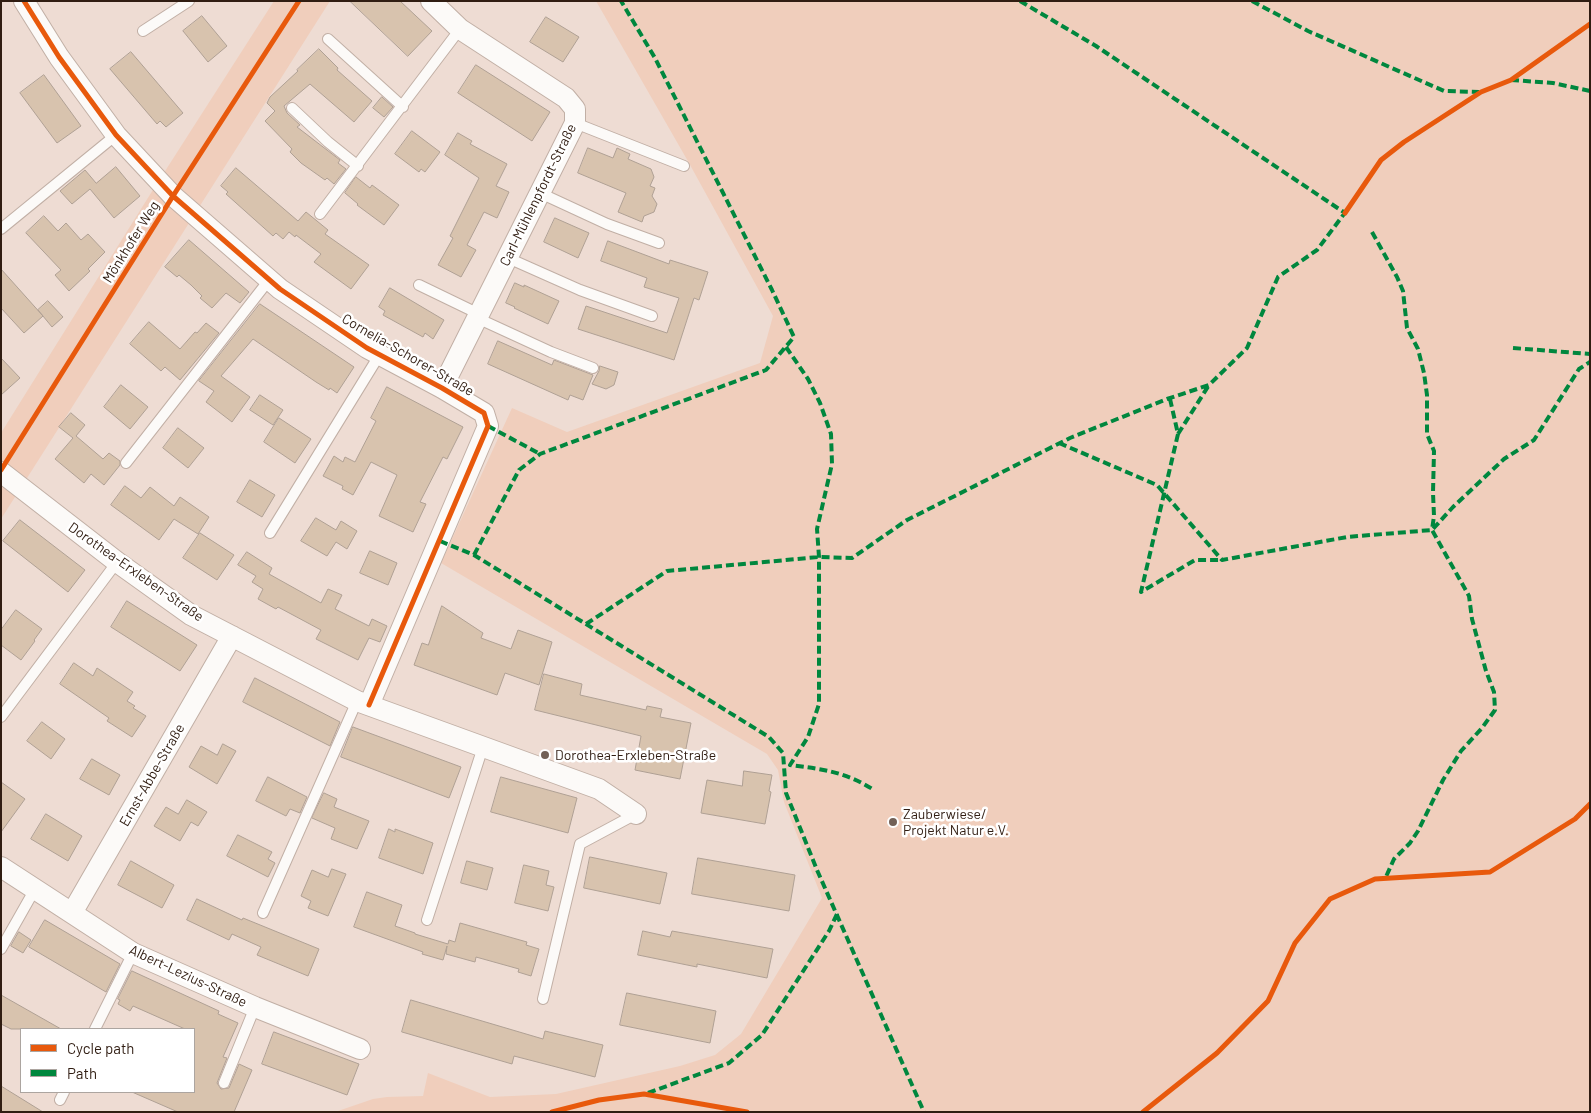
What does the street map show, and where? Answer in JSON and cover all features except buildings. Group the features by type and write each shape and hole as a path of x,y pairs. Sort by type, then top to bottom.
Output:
{"street":[{"name":"Cornelia-Schorer-Straße","path":"24,1 59,57 116,135 173,196 280,289 359,342 484,413 488,426 363,703"},
{"name":"Carl-Mühlenpfordt-Straße","path":"431,1 460,28 566,98 575,109 575,123 442,388"},
{"name":"Dorothea-Erxleben-Straße","path":"1,472 117,562 192,615 363,703 599,789 636,814"},
{"name":"Ernst-Abbe-Straße","path":"72,913 232,636"},
{"name":"Albert-Lezius-Straße","path":"1,867 133,953 255,1007 360,1049"}],"lane":[{"path":"143,31 189,1"},
{"path":"320,214 403,107 460,28"},
{"path":"328,39 403,107"},
{"path":"292,108 328,142 358,166"},
{"path":"575,123 684,166"},
{"path":"1,229 116,135"},
{"path":"540,193 607,224 659,243"},
{"path":"508,258 580,290 652,316"},
{"path":"126,463 270,280"},
{"path":"419,284 551,352 593,368"},
{"path":"270,533 380,354"},
{"path":"1,717 117,562"},
{"path":"263,913 363,703"},
{"path":"427,920 482,747"},
{"path":"543,999 580,844 636,814"},
{"path":"1,949 35,889"},
{"path":"96,1028 133,953"},
{"path":"224,1083 255,1007"}],"shaded area":[{"path":"274,1 330,1 1,519 1,433"},
{"path":"596,1 1590,1 1590,1112 335,1112 373,1099 423,1096 428,1073 490,1097 556,1094 680,1066 715,1055 741,1034 822,898 784,802 778,770 767,754 441,563 512,408 567,432 760,363 773,316 689,163"}],"marked path":[{"path":"474,555 519,470 540,454 766,370 794,337 655,58 621,1"},
{"path":"1020,1 1096,46 1345,213"},
{"path":"1252,1 1308,31 1444,91 1479,92"},
{"path":"1511,80 1553,83 1590,91"},
{"path":"586,624 667,571 819,557 852,558 907,520 1070,438 1167,399 1209,385 1247,348 1278,277 1317,250 1347,210"},
{"path":"1372,232 1403,291 1407,328 1418,349 1424,373 1427,395 1427,434 1434,451 1434,516 1432,530 1469,596 1472,619 1486,671 1494,692 1495,710 1461,751 1443,780 1418,831 1410,843 1394,859 1385,879"},
{"path":"786,347 808,379 820,403 831,434 832,464 817,529 819,557 819,704 808,737 790,765 844,775 874,790"},
{"path":"1513,348 1590,354"},
{"path":"1059,443 1157,485 1222,560 1347,537 1432,530 1453,507 1504,459 1534,440 1579,369 1590,362"},
{"path":"1178,434 1209,385"},
{"path":"1170,399 1178,434 1141,592 1195,560 1222,560"},
{"path":"488,426 540,454"},
{"path":"440,541 474,555 769,737 783,753 786,793 817,870 924,1112"},
{"path":"648,1093 729,1063 762,1035 829,931 837,914"}],"cycle path":[{"path":"24,1 59,57 116,135 173,196 280,289 367,348 484,413 488,426 369,705"},
{"name":"Mönkhofer Weg","path":"1,470 173,196 299,1"},
{"path":"1345,213 1381,160 1404,142 1481,92 1511,80 1590,24"},
{"path":"1143,1112 1217,1053 1268,1001 1295,943 1330,899 1375,879 1490,872 1575,819 1590,804"},
{"path":"552,1112 599,1100 644,1094 747,1112"}],"place":[{"name":"Dorothea-Erxleben-Straße","path":"545,755"},
{"name":"Zauberwiese/ Projekt Natur e.V.","path":"893,822"}]}
